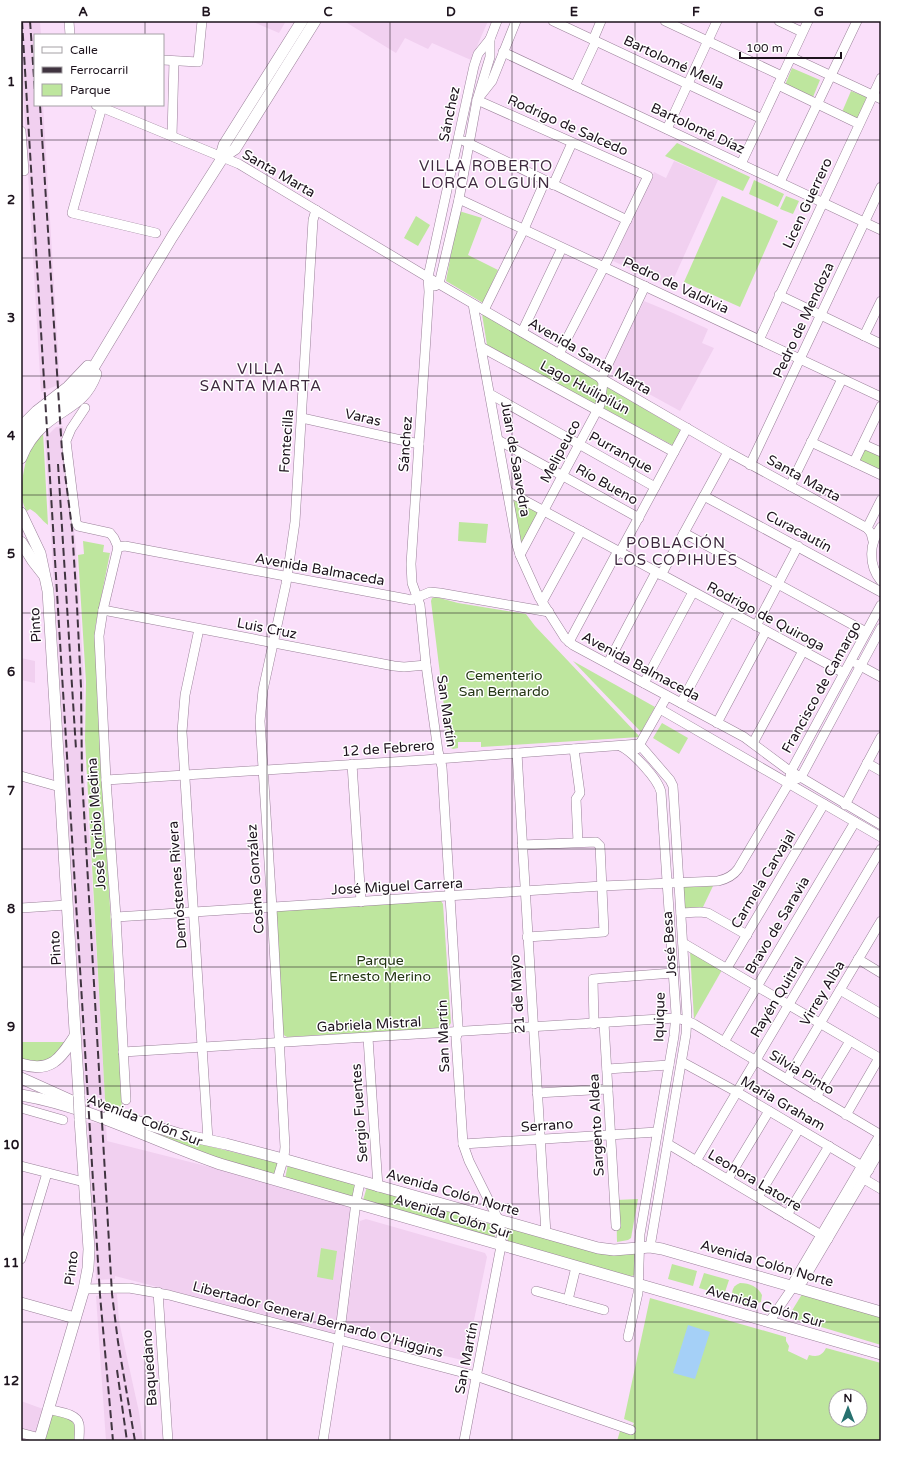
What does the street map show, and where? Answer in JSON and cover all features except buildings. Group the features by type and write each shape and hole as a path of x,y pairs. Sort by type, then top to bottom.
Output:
{"main road":[{"path":"223,157 222,152 224,145 302,21"},
{"path":"21,448 23,433 67,400 82,385 172,237 223,157 236,149 315,21"},
{"path":"21,458 29,442 39,430 52,419 72,406 85,394 94,379 107,345"},
{"name":"Pinto","path":"21,513 38,546 49,597 89,1258 84,1289 39,1439"},
{"name":"Pinto","path":"21,542 44,575"},
{"path":"21,1064 36,1067 49,1066 61,1056 75,1036"},
{"name":"Avenida Colón Norte","path":"21,1078 60,1097 179,1134 208,1140 283,1160 546,1234 605,1250 639,1249 650,1247 673,1251 881,1312"},
{"name":"Avenida Colón Sur","path":"21,1095 52,1102 98,1116 200,1157 501,1246 881,1354"},
{"path":"21,1303 75,1318"}],"street":[{"path":"69,21 70,34"},
{"path":"164,60 198,62 202,21"},
{"name":"Sánchez","path":"417,597 410,571 429,292 428,277 474,66 478,54 490,39 497,21"},
{"name":"Sánchez","path":"477,100 492,81 516,21"},
{"name":"Bartolomé Mella","path":"553,21 762,119"},
{"path":"575,86 601,21"},
{"path":"666,21 782,76"},
{"path":"667,129 717,21"},
{"path":"779,21 802,32"},
{"path":"741,164 808,21"},
{"path":"780,182 857,21"},
{"name":"Sánchez","path":"439,284 459,199 477,100 490,57 490,39"},
{"name":"Bartolomé Díaz","path":"504,52 881,230"},
{"path":"791,57 877,97"},
{"path":"172,136 174,61"},
{"name":"Licen Guerrero","path":"759,340 859,124 877,97 881,78"},
{"path":"778,85 859,124"},
{"name":"Rodrigo de Salcedo","path":"477,100 648,176 626,220"},
{"path":"99,106 72,213 156,233"},
{"name":"Santa Marta","path":"99,106 239,164 439,284"},
{"path":"21,131 24,171"},
{"path":"458,139 470,143 626,220 604,267 559,354"},
{"path":"484,310 524,230 572,143"},
{"name":"Pedro de Mendoza","path":"750,464 881,187"},
{"name":"Pedro de Valdivia","path":"459,199 881,397"},
{"name":"Fontecilla","path":"287,578 295,522 314,220 316,210"},
{"path":"522,332 562,248"},
{"path":"429,292 439,284"},
{"name":"Avenida Santa Marta","path":"439,284 728,452"},
{"path":"602,379 645,286"},
{"path":"779,295 881,344"},
{"path":"864,336 881,301"},
{"name":"Juan de Saavedra","path":"473,304 517,545 520,555 542,602 549,612"},
{"name":"Lago Huilipilún","path":"481,347 674,452"},
{"name":"Melipeuco","path":"520,555 598,410 603,383 602,379"},
{"path":"790,486 842,379"},
{"name":"Purranque","path":"490,394 655,487"},
{"path":"854,462 881,406"},
{"path":"84,408 66,441 76,522 78,526 110,533 118,547"},
{"name":"Varas","path":"302,418 419,444"},
{"path":"569,642 615,556 620,552 639,518 687,428"},
{"name":"Río Bueno","path":"498,440 639,518"},
{"path":"811,442 881,475"},
{"path":"863,444 881,452"},
{"path":"608,663 659,573 684,533 728,452"},
{"name":"Santa Marta","path":"728,452 867,528 880,528"},
{"name":"Rodrigo de Quiroga","path":"507,491 844,673"},
{"name":"Curacautín","path":"704,496 881,592"},
{"path":"881,500 867,528 871,533 873,540 871,556 872,564 881,581"},
{"path":"873,540 880,528"},
{"path":"542,602 581,531"},
{"path":"684,533 866,632"},
{"name":"Avenida Balmaceda","path":"118,547 125,546 287,578 411,600 430,592 440,592 549,612 569,642 753,743 790,771 881,825"},
{"path":"756,626 798,546"},
{"name":"José Toribio Medina","path":"118,547 103,610 99,636 106,780 116,917 126,1100"},
{"name":"Cosme González","path":"277,1180 283,1160 284,1147 272,908 262,770 260,713 263,690 287,578"},
{"path":"644,683 693,592"},
{"name":"San Martín","path":"417,597 420,605 426,665 442,767 458,1032 456,1038 463,1144 469,1161 499,1221 501,1233 501,1246 464,1441"},
{"name":"Francisco de Camargo","path":"679,882 721,880 733,874 738,869 789,783 790,771 881,605"},
{"name":"Luis Cruz","path":"103,610 394,666 404,667 426,665"},
{"path":"681,703 730,612"},
{"name":"Francisco de Camargo","path":"801,777 881,628"},
{"name":"Demóstenes Rivera","path":"199,629 183,707 182,744 208,1140"},
{"path":"717,723 766,631"},
{"path":"753,743 803,652"},
{"path":"850,661 881,677"},
{"path":"635,756 639,744 667,696"},
{"name":"Avenida Balmaceda","path":"660,709 881,838"},
{"path":"845,804 881,737"},
{"name":"12 de Febrero","path":"106,780 639,744"},
{"name":"José Besa","path":"639,744 672,784 687,1021 682,1062 650,1247"},
{"name":"Iquique","path":"620,746 630,751 635,756 661,790 676,1018 639,1249 639,1285"},
{"path":"574,749 580,793 576,800 578,842"},
{"name":"21 de Mayo","path":"517,753 546,1234"},
{"path":"867,763 881,771"},
{"path":"352,764 360,902"},
{"path":"21,776 60,787"},
{"path":"789,783 801,777"},
{"name":"Carmela Carvajal","path":"727,968 824,804"},
{"name":"Bravo de Saravia","path":"724,1042 855,822"},
{"path":"522,845 596,842 600,846 604,932 527,937"},
{"name":"Rayén Quitral","path":"696,1161 881,849"},
{"name":"José Miguel Carrera","path":"116,917 679,882"},
{"path":"21,908 67,905"},
{"path":"681,913 708,913 746,935"},
{"name":"Virrey Alba","path":"787,1079 858,959 880,926"},
{"path":"683,943 880,1058 846,1115"},
{"path":"858,959 881,973"},
{"path":"594,1024 593,979 673,973"},
{"path":"840,990 881,1014"},
{"name":"Gabriela Mistral","path":"123,1052 533,1028 676,1018 687,1021"},
{"name":"Silvia Pinto","path":"687,1021 881,1134"},
{"name":"Sargento Aldea","path":"604,1023 616,1226"},
{"name":"Sergio Fuentes","path":"368,1038 378,1187"},
{"path":"816,1097 850,1041"},
{"name":"María Graham","path":"682,1062 737,1092 865,1168"},
{"path":"607,1070 669,1065"},
{"path":"537,1093 608,1089"},
{"path":"21,1108 63,1120"},
{"path":"728,1179 769,1111"},
{"path":"758,1197 799,1129"},
{"name":"Serrano","path":"463,1144 657,1132"},
{"path":"769,1322 793,1287 803,1281 824,1237 865,1168 881,1134"},
{"name":"Leonora Latorre","path":"668,1144 824,1237"},
{"path":"788,1215 829,1146"},
{"path":"824,1237 864,1179 865,1168 881,1149"},
{"path":"21,1166 84,1182"},
{"path":"21,1259 23,1248 47,1173"},
{"path":"864,1179 881,1189"},
{"path":"323,1441 360,1182"},
{"path":"568,1300 576,1267"},
{"path":"628,1337 639,1285"},
{"name":"Libertador General Bernardo O'Higgins","path":"84,1289 121,1288 158,1292 476,1376 632,1430"},
{"path":"536,1291 604,1310"},
{"name":"Baquedano","path":"158,1292 168,1441"},
{"path":"48,1410 72,1416 77,1420 80,1426 79,1441"},
{"path":"21,1433 39,1439"}],"shaded area":[{"path":"21,21 40,21 41,34 34,34 34,106 43,106 60,384 41,392 21,56"},
{"path":"251,21 286,21 279,33"},
{"path":"344,21 488,21 471,60 432,43 428,49 405,38 396,53"},
{"path":"674,161 718,180 670,287 613,261 654,172 666,178"},
{"path":"644,301 708,329 702,343 714,348 680,411 609,372"},
{"path":"63,426 76,548 84,682 83,743 85,786 105,1099 85,1094 45,438 56,427"},
{"path":"21,658 35,661 35,683 21,680"},
{"path":"87,1122 106,1124 107,1141 210,1167 351,1207 336,1335 115,1276 115,1279 96,1280"},
{"path":"366,1219 485,1253 487,1257 466,1359 462,1360 347,1333 345,1330 360,1221"},
{"path":"104,1294 117,1294 119,1321 139,1412 143,1441 106,1441 96,1296"},
{"path":"21,1401 43,1409 33,1441 21,1441"}],"green space":[{"path":"792,68 820,80 813,97 785,85"},
{"path":"851,91 867,97 857,119 842,112"},
{"path":"677,143 750,177 743,191 665,156"},
{"path":"754,180 784,194 778,207 749,194"},
{"path":"722,196 778,221 740,307 684,282"},
{"path":"786,196 799,201 793,214 780,209"},
{"path":"459,211 482,218 468,255 498,270 483,303 446,281"},
{"path":"416,216 430,225 418,246 404,238"},
{"path":"482,314 600,380 596,405 487,345"},
{"path":"607,387 682,431 674,446 603,408"},
{"path":"43,432 48,525 30,509 27,511 22,497 24,468 29,450 32,444"},
{"path":"865,448 881,455 881,471 859,460"},
{"path":"511,496 539,512 522,545"},
{"path":"459,522 488,524 486,543 458,541"},
{"path":"83,541 104,545 103,552 110,553 95,628 102,774 122,1107 106,1104 105,1099 85,740 86,682 78,555 84,554"},
{"name":"Cementerio San Bernardo","path":"436,597 458,603 526,614 535,626 640,737 481,747 481,742 458,742 458,748 453,749 449,747 431,601 432,598"},
{"path":"573,661 655,707 641,732"},
{"path":"662,723 688,738 679,754 653,738"},
{"path":"713,886 703,907 684,908 683,887"},
{"name":"Parque Ernesto Merino","path":"441,901 443,904 451,1023 448,1028 287,1037 282,1034 276,911"},
{"path":"690,951 722,970 694,1019"},
{"path":"21,1042 68,1042 48,1063 21,1060"},
{"path":"146,1129 278,1163 275,1175 208,1155"},
{"path":"288,1164 355,1183 353,1197 285,1179"},
{"path":"367,1187 490,1224 495,1227 495,1238 363,1200"},
{"path":"638,1199 631,1238 617,1242 616,1200"},
{"path":"507,1227 636,1251 635,1275 628,1277 508,1245"},
{"path":"321,1248 337,1251 333,1280 317,1277"},
{"path":"672,1264 697,1271 693,1286 668,1279"},
{"path":"704,1273 729,1280 724,1295 699,1288"},
{"path":"740,1283 756,1288 762,1295 761,1302 753,1305 736,1302 732,1291 737,1284"},
{"path":"804,1291 881,1314 881,1345 788,1317"},
{"path":"650,1298 786,1337 786,1341 789,1346 788,1351 807,1360 809,1355 819,1355 823,1353 826,1348 881,1363 881,1441 617,1441 620,1431 629,1434 634,1423 624,1419"},
{"path":"51,1414 64,1417 72,1421 75,1428 75,1441 43,1441"}],"water":[{"path":"688,1325 710,1332 695,1379 673,1373"}],"railway":[{"path":"22,21 100,1295 113,1441"},
{"path":"30,21 34,78"},
{"path":"40,106 62,451 72,528 77,606 81,687 82,777 112,1294 118,1342 135,1441"},
{"path":"58,464 76,749"},
{"path":"117,1370 127,1441"}],"district":[{"name":"VILLA ROBERTO LORCA OLGUÍN","path":"486,174"},
{"name":"VILLA SANTA MARTA","path":"261,378"},
{"name":"POBLACIÓN LOS COPIHUES","path":"676,552"}]}
